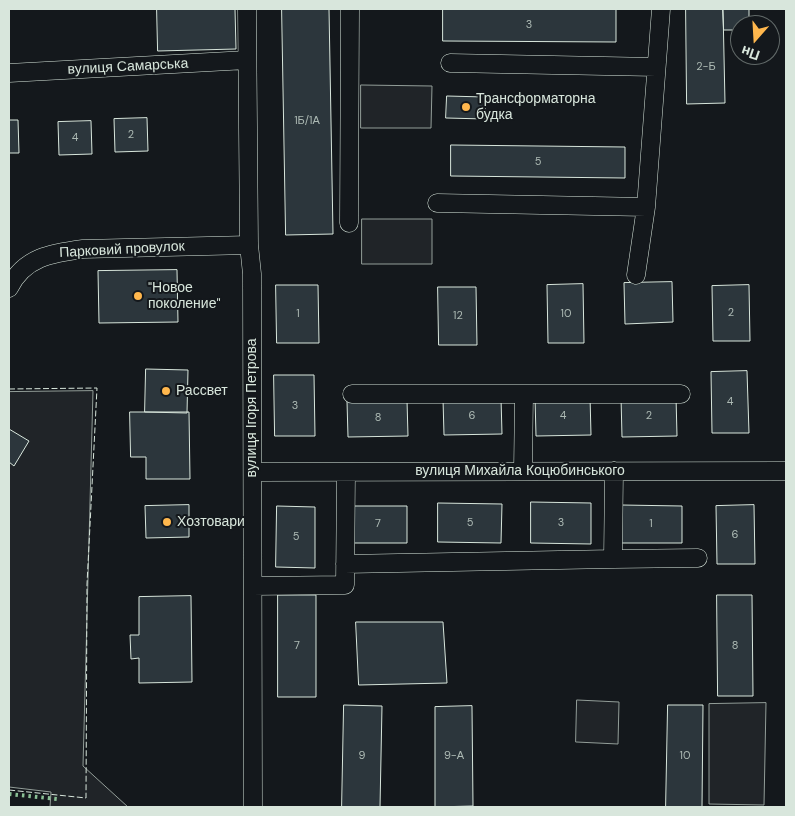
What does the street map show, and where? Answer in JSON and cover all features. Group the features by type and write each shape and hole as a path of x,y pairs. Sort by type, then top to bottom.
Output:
{"street":[{"name":"вулиця Ігоря Петрова","path":"247,9 249,245 252,274 253,807"},
{"path":"349,223 350,9"},
{"path":"636,275 646,207 661,9"},
{"name":"вулиця Самарська","path":"9,73 247,60"},
{"path":"450,63 656,68"},
{"path":"437,203 646,207"},
{"name":"Парковий провулок","path":"9,288 18,272 28,264 60,252 83,249 249,245"},
{"path":"352,394 681,394"},
{"path":"523,471 524,394"},
{"path":"613,559 614,471"},
{"name":"вулиця Михайла Коцюбинського","path":"253,472 786,471"},
{"path":"253,586 345,585 346,472"},
{"path":"345,564 698,558"}],"shaded area":[{"path":"361,85 432,86 431,128 361,128"},
{"path":"362,219 432,219 432,264 362,264"},
{"path":"93,391 83,766 128,807 50,807 51,792 9,787 9,392"},
{"path":"577,700 619,702 618,744 576,742"},
{"path":"766,703 764,805 709,804 709,704"}],"building":[{"path":"157,9 235,9 236,49 158,51"},
{"path":"282,9 329,9 333,234 286,235"},
{"path":"443,9 616,9 616,42 443,41"},
{"path":"686,9 723,9 725,103 687,104"},
{"path":"723,9 749,9 749,15 730,15 730,30 724,30"},
{"name":"Трансформаторна будка","path":"447,96 485,97 485,119 446,118"},
{"path":"147,118 148,151 115,152 114,119"},
{"path":"9,120 18,120 19,153 9,153"},
{"path":"91,121 92,154 59,155 58,122"},
{"path":"451,145 625,147 625,178 451,176"},
{"name":"\"Новое поколение\"","path":"177,270 178,322 99,323 98,271"},
{"path":"672,282 673,322 625,324 624,283"},
{"path":"583,284 584,343 548,343 547,285"},
{"path":"276,285 318,285 319,343 277,343"},
{"path":"749,285 750,341 713,341 712,286"},
{"path":"438,287 476,287 477,345 439,345"},
{"name":"Рассвет","path":"146,369 188,370 187,413 145,412"},
{"path":"747,371 749,433 712,433 711,372"},
{"path":"274,375 314,375 315,436 275,436"},
{"path":"590,396 591,435 536,436 535,397"},
{"path":"676,396 677,436 622,437 621,397"},
{"path":"501,398 502,434 444,435 443,399"},
{"path":"407,400 408,436 348,437 347,401"},
{"path":"130,412 189,412 190,479 146,479 146,457 131,457"},
{"path":"9,429 29,441 14,466 9,462"},
{"path":"531,502 591,503 591,544 531,543"},
{"path":"438,503 502,504 501,543 438,542"},
{"name":"Хозтовари","path":"189,505 189,537 146,538 145,506"},
{"path":"621,505 682,506 682,543 620,543"},
{"path":"754,505 755,564 717,564 716,506"},
{"path":"277,506 315,507 315,568 276,567"},
{"path":"349,506 407,506 407,543 349,543"},
{"path":"278,595 316,595 316,697 278,697"},
{"path":"717,595 752,595 753,696 718,696"},
{"path":"191,596 192,682 139,683 139,658 131,659 130,635 139,635 139,597"},
{"path":"356,622 443,622 447,683 359,685"},
{"path":"344,705 382,706 380,807 342,807"},
{"path":"668,705 703,705 702,807 666,807"},
{"path":"472,706 473,806 435,807 435,707"}],"hedge":[{"path":"9,794 57,799"}],"fence":[{"path":"9,389 97,388 87,584 86,798 9,790"}],"place":[{"name":"Трансформаторна будка","path":"466,107"},
{"name":"\"Новое поколение\"","path":"138,296"},
{"name":"Рассвет","path":"166,391"},
{"name":"Хозтовари","path":"167,522"}]}
